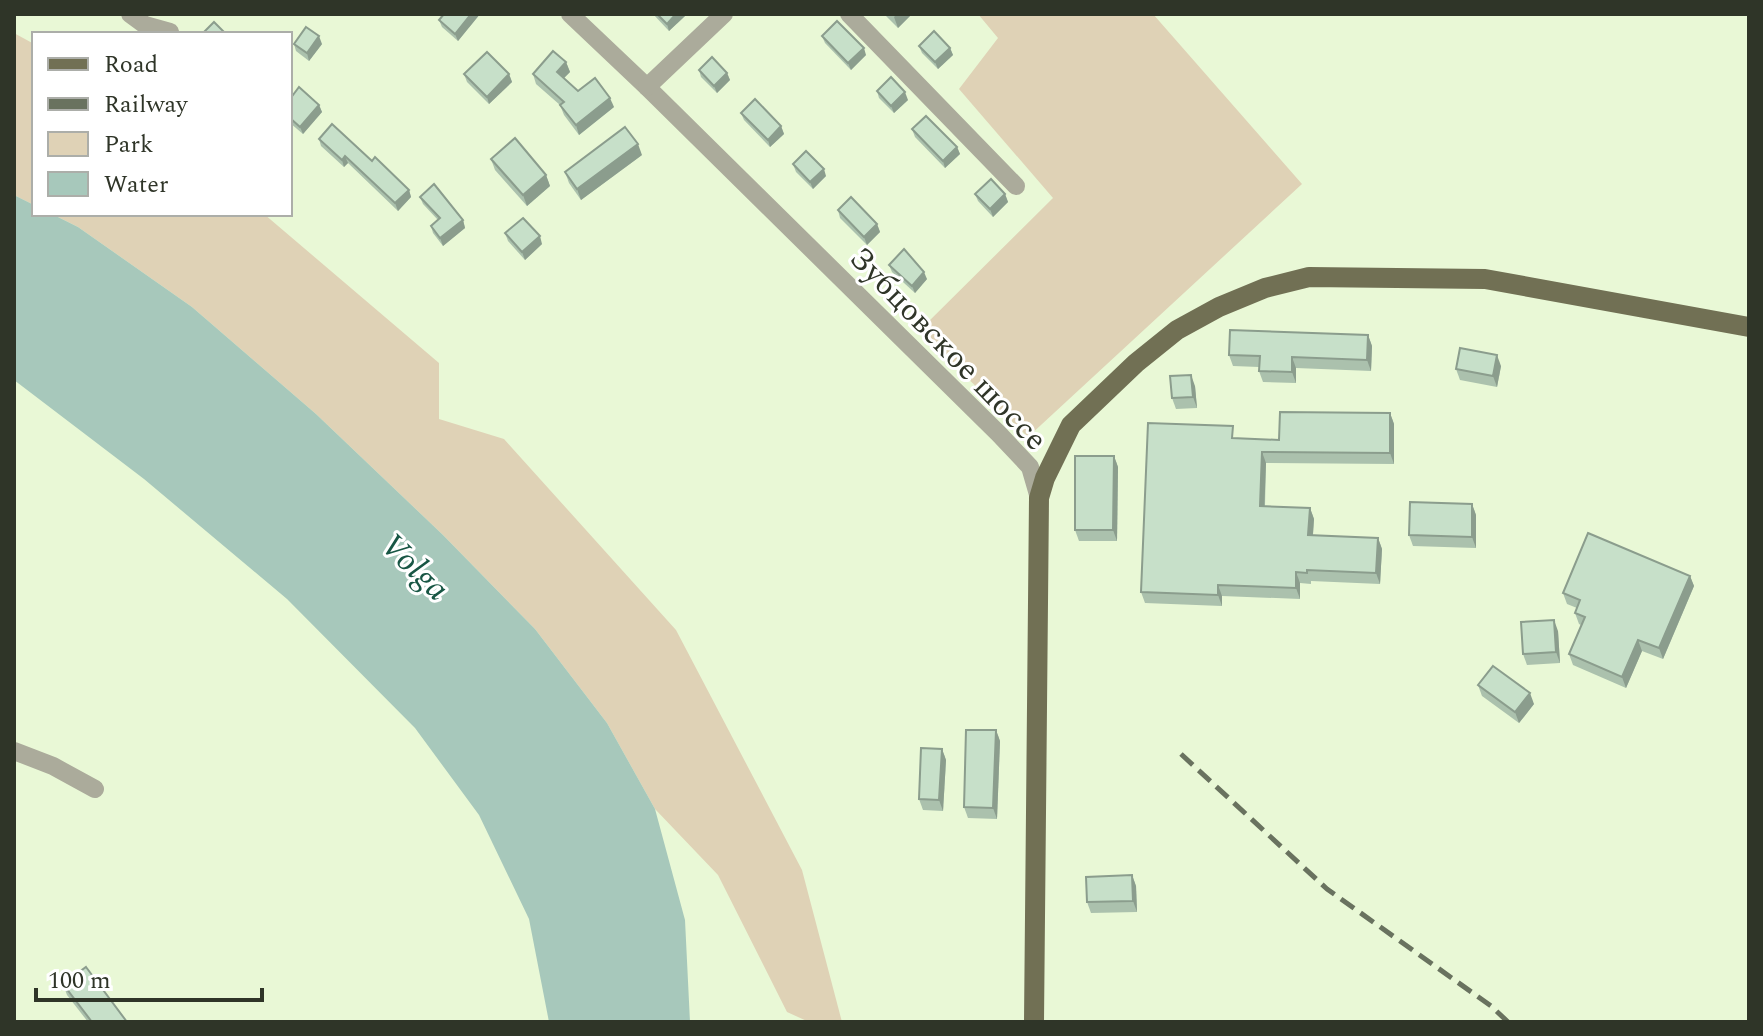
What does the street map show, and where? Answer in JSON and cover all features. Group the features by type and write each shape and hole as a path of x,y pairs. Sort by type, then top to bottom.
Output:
{"main road":[{"path":"1039,498 1045,478 1071,425 1136,363 1177,330 1219,307 1265,288 1309,277 1485,279 1749,327"},
{"name":"Зубцовское шоссе","path":"1034,1022 1039,498"}],"street":[{"path":"130,14 145,25 170,32"},
{"name":"Зубцовское шоссе","path":"570,14 999,434 1030,467 1039,498"},
{"path":"647,87 724,14"},
{"path":"849,14 1016,186"},
{"path":"14,751 53,766 95,789"}],"green space":[{"path":"978,14 1153,14 1302,184 1028,437 919,331 1053,198 959,89 998,38"},
{"path":"14,33 32,43 32,204 14,195"},
{"path":"56,216 266,216 439,363 439,419 504,439 676,630 802,870 842,1022 809,1022 787,1012 718,875 655,809 607,723 535,629 443,535 316,414 192,307 78,227"}],"water":[{"name":"Volga","path":"14,195 32,204 32,216 56,216 78,227 192,307 316,414 443,535 535,629 607,723 655,809 685,920 690,1022 549,1022 529,919 479,815 415,728 287,599 144,479 14,380"}],"building":[{"path":"444,14 471,14 455,34 439,20"},
{"path":"657,14 676,14 667,24"},
{"path":"837,21 864,48 848,63 822,36"},
{"path":"214,22 224,32 204,32"},
{"path":"306,27 319,36 307,53 294,44"},
{"path":"934,31 950,48 935,62 919,46"},
{"path":"553,51 566,62 557,72 578,91 595,78 610,98 576,125 560,105 564,102 533,74"},
{"path":"487,52 509,74 487,97 464,74"},
{"path":"712,57 727,73 714,86 699,70"},
{"path":"891,77 905,92 891,106 877,91"},
{"path":"299,87 319,105 300,127 292,120 292,96"},
{"path":"755,99 781,126 768,140 741,113"},
{"path":"926,116 957,147 943,161 912,129"},
{"path":"332,124 372,161 375,157 409,190 395,203 345,156 342,160 319,139"},
{"path":"625,127 638,144 577,189 565,172"},
{"path":"515,138 546,175 523,195 491,159"},
{"path":"806,151 824,169 810,182 793,164"},
{"path":"991,179 1005,194 990,209 975,194"},
{"path":"434,184 463,220 440,238 431,226 440,218 420,197"},
{"path":"851,197 877,224 864,237 838,210"},
{"path":"523,218 540,236 522,252 505,233"},
{"path":"904,249 924,272 912,286 889,265"},
{"path":"1230,330 1368,335 1367,360 1292,357 1292,372 1259,371 1260,356 1229,355"},
{"path":"1460,348 1497,355 1493,376 1456,369"},
{"path":"1191,375 1193,397 1172,398 1170,376"},
{"path":"1280,412 1390,413 1390,453 1262,452 1260,506 1310,508 1308,535 1378,538 1376,573 1307,570 1307,573 1296,572 1296,588 1218,585 1218,595 1141,592 1148,423 1233,426 1232,438 1279,440"},
{"path":"1075,456 1114,456 1113,530 1075,530"},
{"path":"1410,502 1472,504 1472,537 1409,535"},
{"path":"1588,533 1690,576 1659,648 1638,640 1622,677 1569,654 1585,617 1575,613 1580,600 1563,593"},
{"path":"1554,620 1556,652 1523,654 1521,622"},
{"path":"1493,666 1530,693 1515,712 1478,685"},
{"path":"966,730 996,730 993,808 964,807"},
{"path":"921,748 942,749 939,800 919,799"},
{"path":"1132,875 1133,901 1087,902 1086,877"},
{"path":"86,967 127,1022 92,1022 63,984"}],"railway":[{"path":"1181,754 1327,889 1491,1006 1508,1022"}]}
